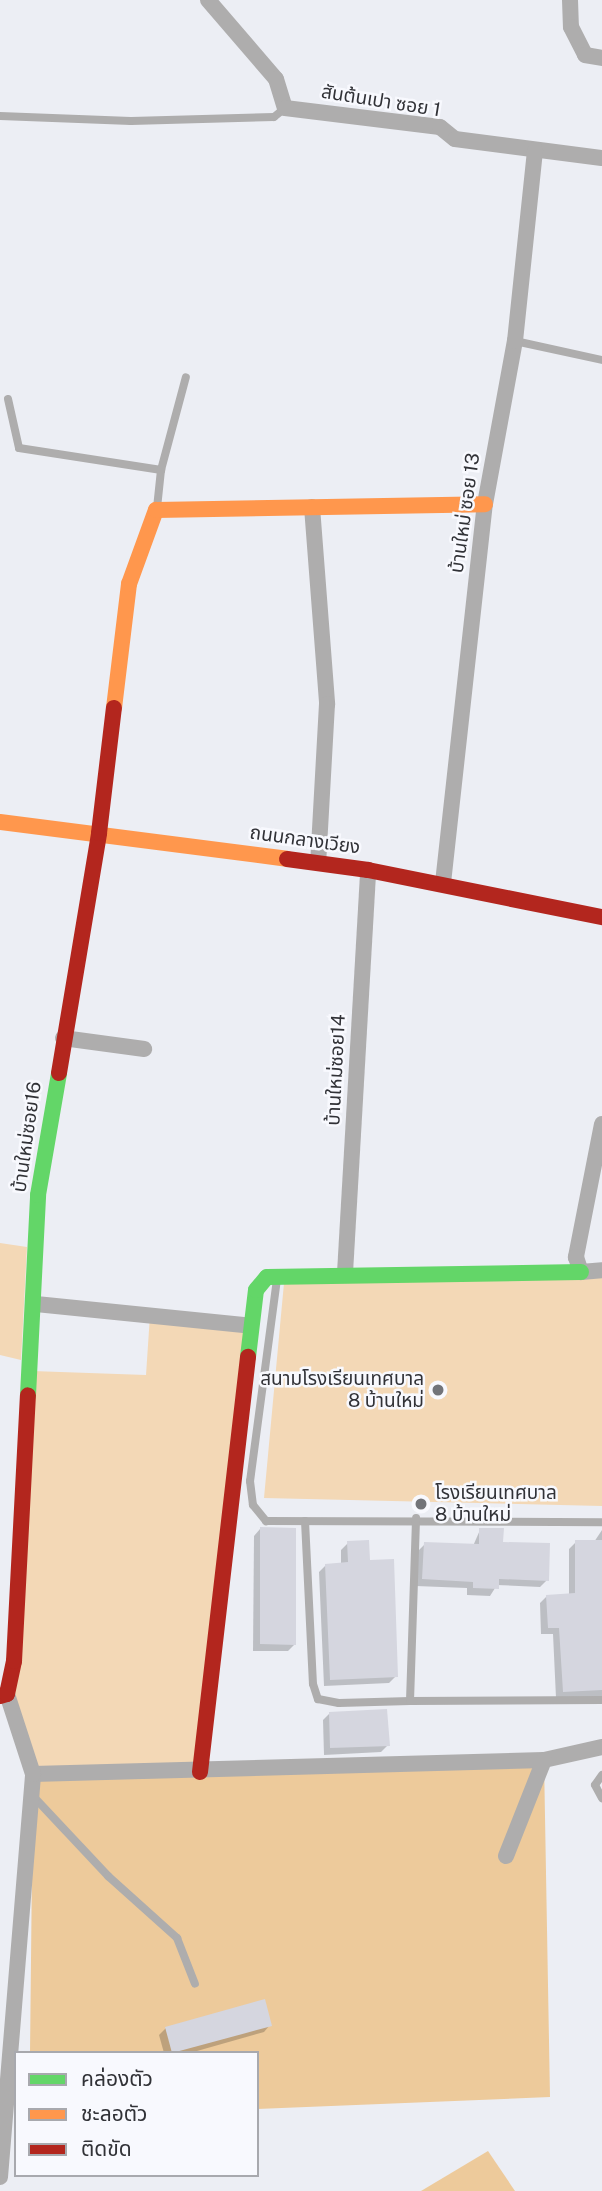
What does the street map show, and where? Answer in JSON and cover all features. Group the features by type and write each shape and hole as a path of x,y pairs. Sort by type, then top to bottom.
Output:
{"street":[{"path":"208,0 276,79 285,108"},
{"path":"570,0 571,27 585,55 602,58"},
{"name":"สันต้นเปา ซอย 1","path":"285,108 440,127 455,139 602,158"},
{"name":"บ้านใหม่ ซอย 13","path":"443,883 485,503 514,341 535,150"},
{"path":"156,510 485,503"},
{"path":"312,507 327,704 318,863"},
{"name":"บ้านใหม่ซอย16","path":"3,1695 14,1661 36,1304 38,1195 99,833 129,584 156,510"},
{"name":"ถนนกลางเวียง","path":"0,822 369,870 602,917"},
{"name":"บ้านใหม่ซอย14","path":"345,1273 369,870"},
{"path":"63,1038 144,1049"},
{"path":"581,1272 576,1257 602,1124"},
{"path":"200,1772 256,1290 267,1277 277,1276 602,1270"},
{"path":"36,1304 251,1326"},
{"path":"3,1695 33,1774 3,2182"},
{"path":"33,1774 200,1772 544,1760 602,1747"},
{"path":"506,1856 544,1760"}],"lane":[{"path":"0,116 131,121 274,117 285,108"},
{"path":"514,341 602,360"},
{"path":"156,510 161,470 186,377"},
{"path":"8,398 19,447 161,470"},
{"path":"277,1276 251,1493 253,1505 266,1521 416,1518 602,1522"},
{"path":"410,1700 416,1518"},
{"path":"305,1521 309,1657 318,1699 602,1700"},
{"path":"602,1775 595,1785 602,1798"},
{"path":"31,1793 108,1876 177,1938 195,1984"}],"shaded area":[{"path":"0,1243 27,1247 21,1360 0,1355"},
{"name":"สนามโรงเรียนเทศบาล 8 บ้านใหม่","path":"602,1276 602,1506 264,1498 284,1283"},
{"path":"150,1315 251,1326 200,1772 33,1774 7,1694 32,1371 146,1375"},
{"path":"544,1760 550,2097 259,2109 259,2051 30,2051 33,1774"},
{"path":"488,2151 515,2191 421,2191"}],"building":[{"path":"260,1527 296,1528 296,1645 260,1644"},
{"path":"479,1528 504,1528 503,1542 550,1543 549,1581 499,1579 499,1589 473,1588 473,1582 422,1579 424,1542 479,1544"},
{"path":"369,1540 370,1560 394,1559 398,1677 330,1680 325,1564 348,1562 347,1541"},
{"path":"575,1540 602,1540 602,1690 563,1692 559,1628 548,1628 546,1595 575,1593"},
{"path":"387,1709 390,1746 330,1748 329,1712"},
{"path":"265,1999 272,2026 179,2051 171,2051 165,2027"}],"traffic: fast":[{"path":"28,1395 38,1195 59,1073"},
{"path":"248,1357 256,1290 267,1277 581,1272"}],"traffic: slow":[{"path":"114,708 129,584 156,510 485,504"},
{"path":"0,822 287,859"}],"traffic: jam":[{"path":"59,1073 99,833 114,708"},
{"path":"287,859 368,870 602,917"},
{"path":"200,1772 248,1357"},
{"path":"0,1696 7,1694 14,1661 28,1395"}],"place":[{"name":"สนามโรงเรียนเทศบาล 8 บ้านใหม่","path":"438,1390"},
{"name":"โรงเรียนเทศบาล 8 บ้านใหม่","path":"421,1504"}]}
